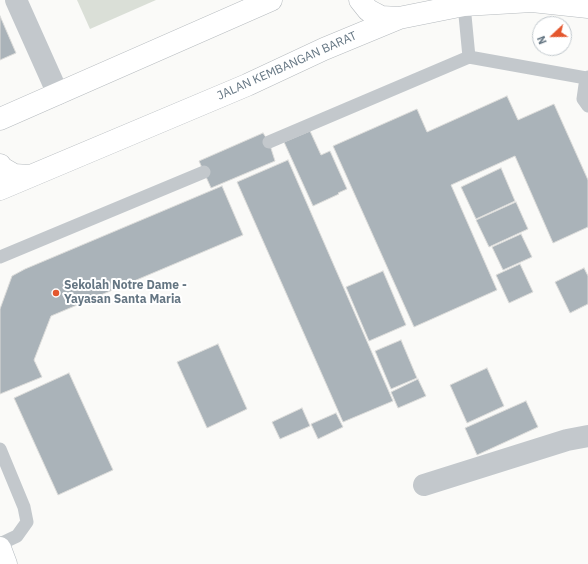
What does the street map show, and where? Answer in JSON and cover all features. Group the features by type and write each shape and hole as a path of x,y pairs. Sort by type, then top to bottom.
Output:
{"main road":[{"path":"0,119 271,0"},
{"path":"360,0 368,10 381,17 399,18"},
{"name":"JALAN KEMBANGAN BARAT","path":"0,189 247,85 324,49 399,18 464,5 532,1 588,7"},
{"path":"0,165 2,168 14,175 29,176"},
{"path":"0,548 6,564"}],"street":[{"path":"16,0 58,94"},
{"path":"424,485 567,440 588,436"}],"lane":[{"path":"464,5 469,57"},
{"path":"269,142 469,57 587,77 582,99 588,106"},
{"path":"0,257 204,172"},
{"path":"0,449 24,507 27,522 17,536 0,544"}],"shaded area":[{"path":"77,0 156,0 90,29"}],"building":[{"path":"0,16 16,53 0,60"},
{"path":"507,96 518,120 554,104 588,180 588,227 553,243 515,156 451,185 497,290 414,327 333,146 417,109 427,132"},
{"path":"310,131 321,155 330,151 347,189 313,206 284,142"},
{"path":"263,133 269,142 275,161 211,188 199,161"},
{"path":"288,160 393,401 343,422 237,182"},
{"path":"501,168 515,201 476,219 461,187"},
{"name":"Sekolah Notre Dame - Yayasan Santa Maria","path":"222,186 243,235 51,316 34,360 42,377 0,394 0,309 12,276 25,269"},
{"path":"516,202 528,229 489,247 476,220"},
{"path":"521,234 532,257 503,270 492,247"},
{"path":"520,264 533,292 509,303 496,275"},
{"path":"584,268 588,276 588,304 570,313 555,282"},
{"path":"383,271 406,325 369,341 346,287"},
{"path":"401,340 417,378 391,389 375,351"},
{"path":"218,344 247,409 207,428 177,362"},
{"path":"487,368 504,406 467,423 450,385"},
{"path":"69,373 113,470 58,495 14,398"},
{"path":"418,379 426,396 398,408 391,392"},
{"path":"526,401 538,427 477,455 465,428"},
{"path":"302,408 310,426 280,439 272,422"},
{"path":"336,413 343,427 318,439 311,424"}],"place":[{"name":"Sekolah Notre Dame - Yayasan Santa Maria","path":"56,293"}]}
